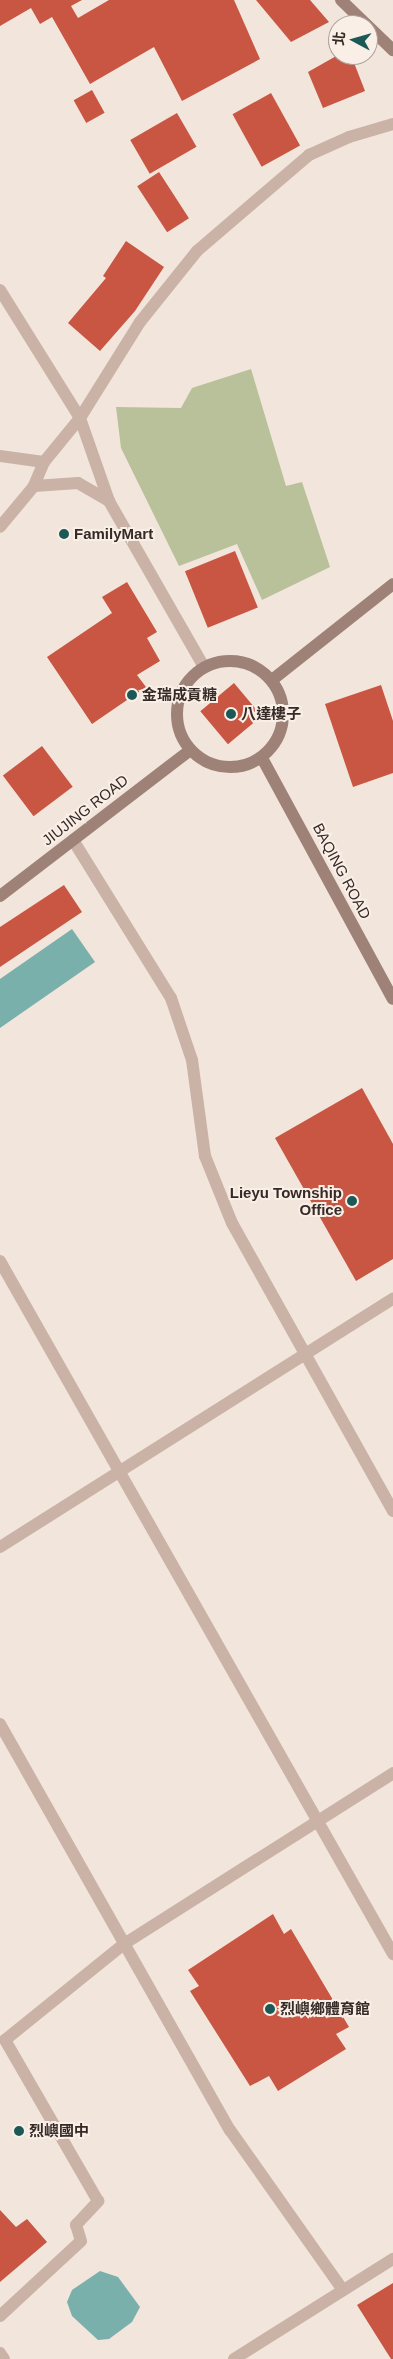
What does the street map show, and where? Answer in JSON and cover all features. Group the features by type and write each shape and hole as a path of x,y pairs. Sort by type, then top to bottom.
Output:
{"main road":[{"path":"341,0 357,15"},
{"path":"378,35 393,50"},
{"path":"272,680 393,584"},
{"path":"233,660 262,670 272,680 281,696 284,713 282,730 274,745 262,758 248,765 225,767 202,760 190,750 177,721 178,705 187,683 204,667 233,660"},
{"name":"JIUJING ROAD","path":"0,896 190,750"},
{"name":"BAQING ROAD","path":"262,758 393,999"}],"street":[{"path":"0,527 34,486 44,462 80,418 140,322 197,251 309,155 349,137 393,124"},
{"path":"0,290 80,418 109,501 204,667"},
{"path":"0,456 44,462"},
{"path":"34,486 78,483 109,501"},
{"path":"73,840 171,998 192,1060 205,1156 215,1187 304,1355 393,1511"},
{"path":"0,1261 316,1822 393,1954"},
{"path":"0,1546 393,1299"},
{"path":"0,1724 230,2130 343,2290"},
{"path":"0,2316 81,2241 76,2225 98,2201 5,2040 124,1944 393,1773"},
{"path":"234,2359 393,2259"},
{"path":"0,2353 4,2359"}],"green space":[{"path":"251,369 286,486 302,482 330,567 262,600 237,544 179,566 121,448 116,407 181,408 192,388"}],"water":[{"path":"72,929 95,962 0,1028 0,979"},
{"path":"100,2271 118,2277 140,2307 132,2322 109,2339 98,2340 72,2316 67,2302 72,2290"}],"building":[{"path":"0,0 82,0 71,6 78,18 109,0 234,0 260,59 182,101 154,47 90,84 52,17 40,24 31,8 0,26"},
{"path":"256,0 310,0 328,21 291,42"},
{"path":"328,61 328,65 355,65 365,91 323,108 308,72"},
{"path":"92,90 105,113 86,123 74,100"},
{"path":"271,93 300,145 262,167 233,114"},
{"path":"177,113 196,147 150,174 130,140"},
{"path":"159,172 189,218 167,232 137,186"},
{"path":"126,241 164,267 135,311 100,351 68,323 106,278 103,276"},
{"path":"235,551 258,608 208,628 185,571"},
{"path":"127,582 157,632 147,638 160,661 137,675 146,687 92,724 47,657 112,613 102,597"},
{"name":"八達樓子","path":"234,683 262,716 228,744 200,711"},
{"path":"381,685 393,721 393,773 353,787 325,704"},
{"path":"42,746 73,787 34,816 3,775"},
{"path":"64,885 82,912 0,967 0,927"},
{"name":"Lieyu Township Office","path":"362,1088 393,1144 393,1259 356,1281 275,1138"},
{"name":"烈嶼鄉體育館","path":"273,1914 284,1934 291,1929 349,2027 336,2034 346,2049 278,2091 269,2076 250,2086 190,1991 199,1986 188,1970"},
{"path":"0,2210 16,2227 27,2219 47,2242 0,2282"},
{"path":"393,2283 393,2359 391,2359 357,2305"}],"place":[{"name":"FamilyMart","path":"64,534"},
{"name":"金瑞成貢糖","path":"132,695"},
{"name":"八達樓子","path":"231,714"},
{"name":"Lieyu Township Office","path":"352,1201"},
{"name":"烈嶼鄉體育館","path":"270,2009"},
{"name":"烈嶼國中","path":"19,2131"}]}
